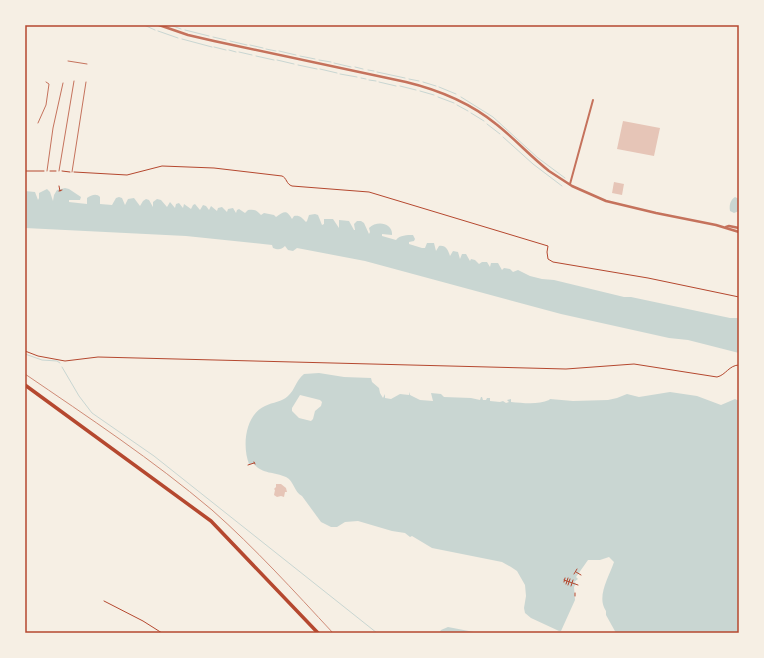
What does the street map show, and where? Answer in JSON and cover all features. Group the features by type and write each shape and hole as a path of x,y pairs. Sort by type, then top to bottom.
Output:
{"main road":[{"path":"25,385 206,517 318,633"}],"street":[{"path":"159,25 214,42 412,84 444,93 472,107 489,118 544,167 571,185 593,196 621,206 726,227 730,226 739,228"},
{"path":"571,185 593,100"},
{"path":"726,227 729,230 739,232"}],"lane":[{"path":"68,61 87,64"},
{"path":"59,171 74,81"},
{"path":"38,123 46,105 49,84 46,82"},
{"path":"72,172 86,82"},
{"path":"47,171 53,128 63,83"}],"path":[{"path":"25,171 59,171 127,175 162,166 214,168 282,176 288,184 292,186 369,192 548,246 548,259 553,262 648,278 739,297"},
{"path":"59,186 60,191"},
{"path":"25,351 38,356 68,361 98,357 566,369 634,364 717,377 731,366 739,365"},
{"path":"248,465 254,463"},
{"path":"574,574 577,569"},
{"path":"576,572 581,575"},
{"path":"567,585 569,579"},
{"path":"564,580 578,585"},
{"path":"571,586 573,580"},
{"path":"104,601 143,621 162,633"}],"shaded area":[{"path":"65,188 81,197 80,200 69,200 69,202 87,204 87,198 92,195 96,195 100,197 100,204 112,205 116,198 119,197 122,198 125,205 128,199 134,198 140,206 146,199 149,200 153,207 153,202 157,199 161,200 167,207 170,202 175,208 176,204 179,203 183,208 184,204 191,209 195,204 200,210 203,205 209,210 211,206 217,211 218,208 222,207 227,212 228,209 233,208 236,213 239,209 245,213 248,210 254,210 261,215 264,213 274,215 276,217 285,212 292,219 294,216 298,216 306,222 309,215 315,214 318,215 322,225 324,224 324,219 333,219 339,228 339,220 349,221 354,230 354,224 357,221 361,221 364,223 369,234 369,228 372,226 376,224 384,224 390,228 392,235 382,234 382,236 396,240 402,236 413,235 415,239 414,241 409,242 409,244 425,248 427,243 434,243 436,251 439,246 443,246 450,256 453,251 458,252 460,259 462,254 466,254 470,261 471,259 475,260 479,264 482,262 487,262 490,267 491,263 498,263 502,270 504,268 510,269 513,272 518,270 530,276 554,280 624,297 631,297 730,318 739,318 739,353 688,340 669,338 561,314 365,261 297,248 293,251 288,250 285,246 278,249 273,248 272,245 186,236 25,228 25,191 35,192 38,200 39,193 47,189 50,192 53,201 57,190"},
{"path":"735,197 739,199 739,211 734,213 730,211 730,207 731,201"},
{"path":"319,373 344,377 371,378 372,382 379,388 383,398 385,394 385,398 391,399 400,394 409,395 409,392 410,395 420,400 433,401 431,393 441,394 444,397 471,398 480,400 481,397 483,400 490,398 490,401 503,401 506,403 509,402 507,400 511,399 511,402 540,403 550,399 573,401 608,400 627,394 639,397 670,392 697,396 721,405 735,399 739,401 739,633 616,633 606,615 602,600 604,587 614,562 609,557 600,560 588,560 576,577 578,579 574,582 576,583 574,587 575,600 561,631 559,631 531,618 525,613 525,585 517,571 502,562 432,548 405,533 392,531 358,521 345,522 337,527 331,527 321,522 302,496 297,492 289,479 282,475 261,470 254,464 249,464 246,449 247,432 253,416 258,410 265,406 286,398 304,374","holes":["300,395 320,400 322,402 321,406 315,411 311,421 299,418 292,411 292,408"]},
{"path":"448,627 479,633 439,633 441,630"}],"building":[{"path":"623,121 660,128 654,156 617,149"},
{"path":"614,182 624,184 622,195 612,193"},
{"path":"276,484 281,484 286,488 287,492 285,492 284,497 277,497 274,495"}],"waterway":[{"path":"144,25 155,30"},
{"path":"170,25 181,29"},
{"path":"185,30 209,36"},
{"path":"158,31 178,38"},
{"path":"213,37 226,40"},
{"path":"182,39 212,47"},
{"path":"230,41 247,45"},
{"path":"250,45 263,48"},
{"path":"214,47 226,50"},
{"path":"266,49 276,51"},
{"path":"229,50 236,52"},
{"path":"279,51 296,55"},
{"path":"239,52 252,55"},
{"path":"256,56 274,60"},
{"path":"300,56 315,59"},
{"path":"277,60 294,64"},
{"path":"319,60 331,62"},
{"path":"334,63 351,67"},
{"path":"298,65 317,69"},
{"path":"355,67 363,69"},
{"path":"320,69 337,73"},
{"path":"368,70 374,71"},
{"path":"377,72 405,78"},
{"path":"340,74 357,77"},
{"path":"361,78 366,79"},
{"path":"409,79 419,81"},
{"path":"369,80 376,81"},
{"path":"379,82 396,86"},
{"path":"423,82 436,86"},
{"path":"400,86 416,90"},
{"path":"439,87 456,94"},
{"path":"420,91 434,95"},
{"path":"438,97 454,103"},
{"path":"461,97 493,117 538,158 565,178"},
{"path":"457,105 468,111"},
{"path":"471,113 484,121"},
{"path":"487,124 500,134"},
{"path":"503,137 533,164 562,186"},
{"path":"25,354 42,360 57,361 60,363"},
{"path":"62,367 79,396 92,413 154,456 377,633"}],"railway":[{"path":"25,374 144,456 212,510 259,555 333,633"}]}
